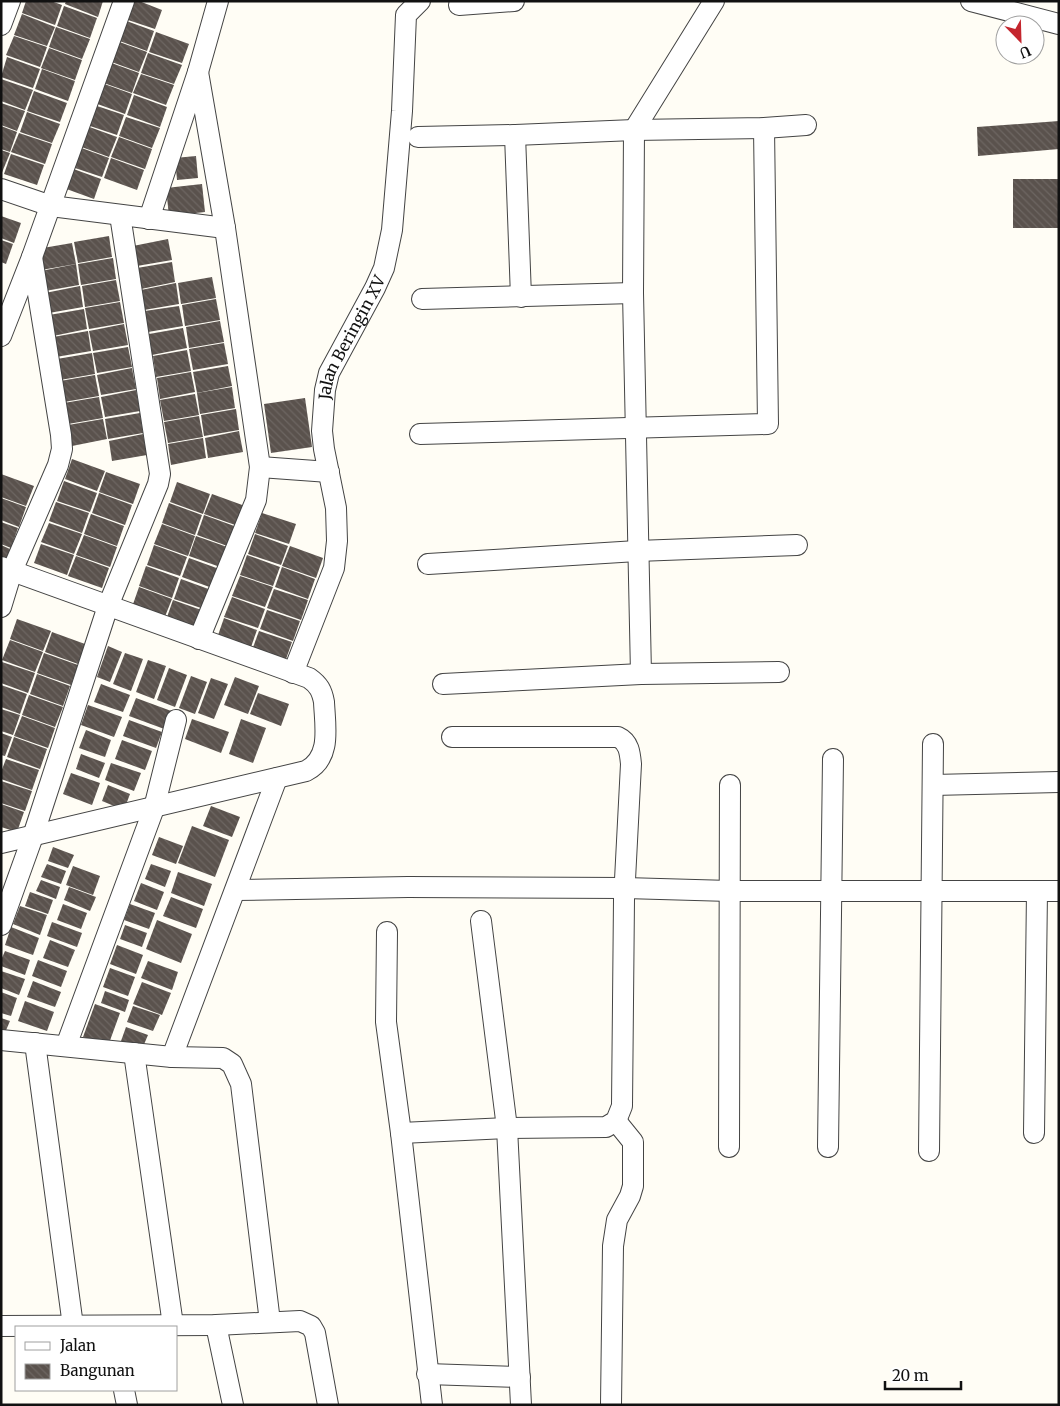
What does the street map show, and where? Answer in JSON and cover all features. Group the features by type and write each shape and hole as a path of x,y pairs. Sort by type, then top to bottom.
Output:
{"street":[{"path":"1,25 10,1"},
{"path":"1,336 51,206 124,1"},
{"path":"149,219 198,72 218,1"},
{"name":"Jalan Beringin XV","path":"293,673 334,568 338,541 336,508 322,430 325,390 329,373 384,268 393,220 402,111 406,15 420,1"},
{"path":"459,5 514,1"},
{"path":"641,674 633,293 634,130 714,1"},
{"path":"971,1 1059,24"},
{"path":"198,72 225,228 260,466 256,500 200,639"},
{"path":"418,137 516,136 634,130 764,128 806,125"},
{"path":"420,434 767,425 769,423 764,128"},
{"path":"516,136 521,296"},
{"path":"1,189 51,206 225,228"},
{"path":"1,925 33,836 108,606 158,484 160,474 120,215"},
{"path":"1,606 7,569 58,465 62,449 32,257"},
{"path":"422,299 633,293"},
{"path":"260,466 329,472"},
{"path":"428,564 637,551 797,545"},
{"path":"1,843 306,771 313,768 323,754 325,746 324,702 320,688 309,678 7,569"},
{"path":"443,684 641,674 778,672"},
{"path":"66,1046 154,808 176,720"},
{"path":"401,1133 508,1128 606,1127 616,1121 622,1106 624,888 631,764 628,748 624,740 618,737 452,737"},
{"path":"929,1151 933,744"},
{"path":"828,1146 833,759"},
{"path":"172,1057 236,890 276,778"},
{"path":"933,785 1059,782"},
{"path":"729,1147 730,785"},
{"path":"236,890 408,887 624,888 730,891 1059,891"},
{"path":"1034,1133 1037,891"},
{"path":"481,921 508,1128 521,1405"},
{"path":"386,932 386,1022 401,1133 432,1405"},
{"path":"1,1040 172,1057 226,1058 232,1064 241,1084 270,1322"},
{"path":"1,1326 73,1326 35,1043"},
{"path":"134,1053 173,1325"},
{"path":"611,1405 613,1246 617,1220 630,1196 633,1186 634,1156 633,1142 616,1121"},
{"path":"140,1326 300,1321 311,1326 315,1333 328,1405"},
{"path":"216,1325 233,1405"},
{"path":"427,1374 520,1376"},
{"path":"124,1391 127,1405"}],"building":[{"path":"26,1 51,1 62,5 55,25 22,13"},
{"path":"66,1 103,1 98,17 65,4"},
{"path":"128,1 139,1 162,10 155,29 122,18"},
{"path":"64,6 97,18 90,38 57,26"},
{"path":"22,14 55,27 47,46 14,35"},
{"path":"121,19 154,31 147,51 114,39"},
{"path":"56,27 90,39 82,59 49,47"},
{"path":"156,32 189,44 182,63 149,52"},
{"path":"14,36 47,47 40,67 6,55"},
{"path":"114,40 147,52 139,72 106,60"},
{"path":"49,48 82,60 75,80 41,68"},
{"path":"148,53 182,65 174,84 141,73"},
{"path":"7,57 40,69 33,88 1,77"},
{"path":"106,61 139,73 132,93 98,81"},
{"path":"42,69 75,81 68,101 35,89"},
{"path":"141,74 174,85 166,105 133,93"},
{"path":"1,79 33,90 25,110 1,101"},
{"path":"99,82 132,94 125,114 92,102"},
{"path":"34,91 67,103 60,122 27,111"},
{"path":"134,95 167,107 160,127 127,115"},
{"path":"1,103 25,111 17,131 1,125"},
{"path":"91,104 124,115 117,135 84,124"},
{"path":"27,112 60,124 52,143 20,132"},
{"path":"126,117 160,128 152,148 119,136"},
{"path":"1059,121 1059,149 978,156 977,127"},
{"path":"84,125 117,137 109,157 76,145"},
{"path":"1,126 17,132 10,152 1,149"},
{"path":"19,133 52,144 45,164 11,152"},
{"path":"119,137 152,149 145,169 111,157"},
{"path":"76,146 109,158 102,177 69,166"},
{"path":"1,150 10,153 1,175"},
{"path":"11,154 44,165 37,185 4,174"},
{"path":"196,156 198,178 177,180 175,158"},
{"path":"111,158 144,170 137,190 104,178"},
{"path":"68,167 101,179 94,199 61,187"},
{"path":"1013,179 1059,179 1059,228 1013,228"},
{"path":"202,184 205,212 169,216 166,188"},
{"path":"1,216 21,223 14,243 1,238"},
{"path":"109,236 112,257 78,263 74,242"},
{"path":"168,239 172,260 137,266 133,246"},
{"path":"1,240 13,244 6,264 1,262"},
{"path":"72,243 76,264 41,270 37,249"},
{"path":"113,258 116,279 81,285 78,264"},
{"path":"172,262 175,282 141,289 137,268"},
{"path":"76,264 79,285 45,291 41,271"},
{"path":"212,277 216,298 181,304 178,283"},
{"path":"116,280 120,301 85,307 82,286"},
{"path":"176,283 179,304 144,310 141,290"},
{"path":"80,286 83,307 49,313 45,293"},
{"path":"216,299 220,320 185,326 182,305"},
{"path":"120,302 124,323 89,329 85,308"},
{"path":"179,306 183,326 148,332 145,311"},
{"path":"84,309 87,329 53,336 49,315"},
{"path":"220,321 224,342 189,348 186,327"},
{"path":"124,324 128,345 93,351 89,331"},
{"path":"183,328 187,348 152,355 149,334"},
{"path":"88,331 91,351 56,357 53,337"},
{"path":"224,343 228,364 193,370 189,349"},
{"path":"128,347 132,367 97,373 93,353"},
{"path":"187,350 191,371 156,377 153,356"},
{"path":"92,353 95,374 60,380 57,359"},
{"path":"228,366 232,386 197,393 193,372"},
{"path":"132,368 136,389 101,395 97,375"},
{"path":"191,372 195,392 160,399 157,378"},
{"path":"95,375 99,396 64,402 60,381"},
{"path":"232,387 235,408 200,414 197,393"},
{"path":"136,390 140,411 105,417 101,397"},
{"path":"195,394 199,415 164,421 160,400"},
{"path":"99,397 103,418 68,424 64,403"},
{"path":"305,398 312,447 271,453 264,404"},
{"path":"236,409 239,430 204,436 201,415"},
{"path":"140,413 143,433 108,439 105,419"},
{"path":"199,416 203,437 168,443 164,422"},
{"path":"103,419 107,439 72,446 68,425"},
{"path":"239,431 243,452 208,458 205,438"},
{"path":"143,434 147,455 112,461 109,441"},
{"path":"203,438 206,458 171,465 168,444"},
{"path":"72,459 105,471 97,491 65,479"},
{"path":"106,472 140,484 133,504 99,492"},
{"path":"1,474 34,486 26,506 1,497"},
{"path":"64,481 97,493 90,512 57,501"},
{"path":"177,482 210,494 203,514 170,502"},
{"path":"99,493 132,505 125,525 92,513"},
{"path":"212,494 245,506 238,526 204,514"},
{"path":"1,498 26,507 19,527 1,520"},
{"path":"56,502 89,513 82,533 49,521"},
{"path":"169,503 202,515 195,535 162,523"},
{"path":"262,513 296,524 289,544 255,533"},
{"path":"91,514 124,526 117,546 84,534"},
{"path":"204,515 237,527 230,547 197,535"},
{"path":"1,522 18,528 11,548 1,544"},
{"path":"49,523 82,534 74,554 41,542"},
{"path":"162,524 195,536 188,556 154,544"},
{"path":"255,534 288,546 281,565 248,554"},
{"path":"84,535 117,547 110,567 76,555"},
{"path":"196,536 230,548 223,568 189,556"},
{"path":"41,544 74,555 67,575 34,563"},
{"path":"1,545 10,549 5,564 1,563"},
{"path":"154,545 187,557 180,576 147,565"},
{"path":"290,546 323,558 316,578 282,566"},
{"path":"247,555 280,567 273,586 240,575"},
{"path":"76,556 109,568 102,588 68,576"},
{"path":"189,558 222,570 215,589 182,577"},
{"path":"146,566 179,578 172,598 139,586"},
{"path":"282,567 315,579 308,599 275,587"},
{"path":"240,576 273,587 265,607 232,596"},
{"path":"181,579 214,591 207,610 174,599"},
{"path":"139,587 172,599 164,619 132,607"},
{"path":"274,589 308,600 301,620 267,608"},
{"path":"232,597 265,609 258,628 224,617"},
{"path":"173,600 207,612 200,631 166,620"},
{"path":"267,610 300,621 293,641 260,629"},
{"path":"224,618 257,630 250,650 217,638"},
{"path":"17,619 51,631 43,651 10,639"},
{"path":"259,631 292,642 285,662 252,650"},
{"path":"52,632 85,644 78,664 45,652"},
{"path":"10,640 43,652 35,672 2,660"},
{"path":"108,646 122,652 110,682 97,677"},
{"path":"44,653 78,665 71,685 37,673"},
{"path":"125,653 143,659 131,691 113,684"},
{"path":"148,660 166,666 154,699 136,692"},
{"path":"2,662 35,673 28,693 1,683"},
{"path":"169,668 187,675 175,707 157,700"},
{"path":"37,674 70,686 63,706 30,694"},
{"path":"191,676 207,682 195,714 179,708"},
{"path":"235,677 259,686 248,714 224,705"},
{"path":"211,678 228,684 214,719 198,713"},
{"path":"101,684 130,695 123,712 94,702"},
{"path":"1,685 27,694 20,714 1,707"},
{"path":"258,693 289,704 281,726 250,714"},
{"path":"29,695 63,707 55,727 22,715"},
{"path":"136,698 174,712 167,730 129,716"},
{"path":"88,705 122,717 114,737 81,725"},
{"path":"1,709 20,715 13,735 1,731"},
{"path":"22,716 55,728 48,748 14,736"},
{"path":"192,719 229,732 221,753 185,739"},
{"path":"241,719 266,728 253,763 229,754"},
{"path":"129,720 162,732 156,748 123,736"},
{"path":"86,730 111,740 105,757 79,748"},
{"path":"1,733 12,737 5,756 1,755"},
{"path":"14,737 47,749 40,769 7,757"},
{"path":"122,740 152,751 145,770 115,759"},
{"path":"81,754 105,763 99,778 76,769"},
{"path":"6,759 39,770 32,790 1,779 1,772"},
{"path":"111,763 141,773 134,791 105,780"},
{"path":"71,773 100,783 92,805 63,794"},
{"path":"1,781 32,791 25,811 1,803"},
{"path":"108,785 130,794 124,810 102,801"},
{"path":"1,804 24,812 17,832 1,827"},
{"path":"211,806 240,817 232,837 203,826"},
{"path":"192,826 229,840 215,877 178,863"},
{"path":"159,837 183,846 176,864 152,855"},
{"path":"53,847 74,855 68,868 48,861"},
{"path":"47,864 66,871 61,884 41,877"},
{"path":"151,864 171,871 165,887 145,879"},
{"path":"73,866 100,876 93,895 66,885"},
{"path":"178,872 212,884 204,906 171,893"},
{"path":"41,880 60,887 56,899 36,891"},
{"path":"141,883 164,892 157,910 134,901"},
{"path":"69,887 96,897 90,911 64,900"},
{"path":"30,892 53,900 48,914 25,906"},
{"path":"171,897 203,909 196,928 163,916"},
{"path":"63,904 87,913 81,929 57,920"},
{"path":"130,904 155,913 149,929 124,920"},
{"path":"20,906 47,915 40,935 13,924"},
{"path":"157,920 192,934 181,963 146,949"},
{"path":"52,922 82,933 77,947 47,936"},
{"path":"125,925 147,933 142,947 120,939"},
{"path":"11,927 39,938 33,955 5,945"},
{"path":"50,940 75,950 68,967 43,958"},
{"path":"117,945 143,955 136,974 110,964"},
{"path":"5,951 30,960 25,975 1,966 1,960"},
{"path":"38,960 67,971 61,987 32,976"},
{"path":"148,961 178,972 172,990 141,978"},
{"path":"110,968 135,977 128,996 103,987"},
{"path":"1,971 25,979 19,995 1,988"},
{"path":"33,981 61,992 55,1007 27,997"},
{"path":"142,982 171,993 162,1015 133,1004"},
{"path":"105,991 129,1000 125,1012 101,1003"},
{"path":"1,992 17,998 11,1016 1,1013"},
{"path":"25,1001 54,1012 47,1031 18,1021"},
{"path":"95,1004 120,1013 108,1046 83,1037"},
{"path":"133,1006 160,1015 153,1031 127,1022"},
{"path":"1,1018 10,1021 4,1035 1,1034"},
{"path":"126,1027 148,1035 142,1049 121,1041"}]}
